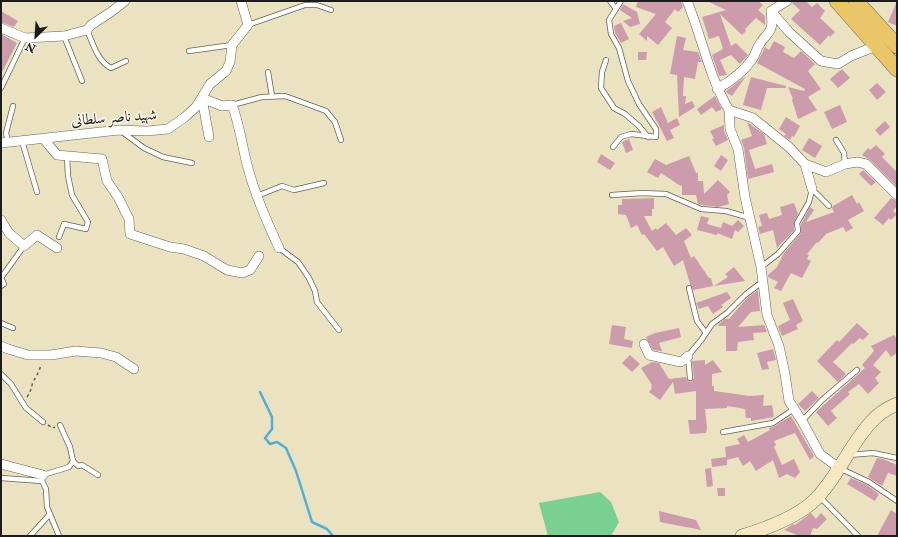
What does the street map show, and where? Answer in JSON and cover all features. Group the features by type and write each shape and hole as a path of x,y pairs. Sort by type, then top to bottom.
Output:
{"main road":[{"path":"836,1 897,69"},
{"path":"856,1 897,46"}],"street":[{"path":"1,28 25,38 64,36 87,30 91,25 125,1"},
{"path":"232,45 248,26 241,1"},
{"path":"687,1 696,22 717,89 729,110 730,129 738,149 745,197 761,267 767,315 778,346 785,374 789,402 802,421 820,454 839,468"},
{"path":"771,11 787,1"},
{"path":"717,89 733,80 754,58 757,47 771,30 773,25 771,11"},
{"path":"771,11 788,32 822,61 838,64 851,56 876,46"},
{"name":"شهید ناصر سلطانی","path":"4,143 119,130 147,131 168,129 196,107 210,84 226,71 230,62 232,45"},
{"path":"202,98 222,106 232,105 237,117 241,144 248,170 257,196 279,248"},
{"path":"202,98 209,137"},
{"path":"729,110 753,118 789,147 805,164 826,172 845,164 857,162 866,164 897,195"},
{"path":"43,138 57,155 102,159 107,180 118,197 129,219 130,234 170,247 184,249 204,256 227,270 242,273 250,270 259,256"},
{"path":"805,164 812,189"},
{"path":"1,220 9,233 24,246 37,235 57,248"},
{"path":"644,344 649,355 681,362 688,356"},
{"path":"1,346 8,350 28,355 43,355 76,351 101,353 116,357 134,369"},
{"path":"742,536 790,517 814,500 839,468 872,420 884,410 897,404"},
{"path":"1,464 42,478"}],"lane":[{"path":"610,1 616,9"},
{"path":"613,147 621,137 631,134 656,137 656,129 639,104 628,82 619,48 611,34 609,20 621,1"},
{"path":"248,26 305,5 317,5 331,10"},
{"path":"87,30 98,56 106,66 111,68 126,61"},
{"path":"64,36 82,81"},
{"path":"1,88 25,38"},
{"path":"188,51 232,45"},
{"path":"606,60 602,72 601,88 614,108 625,114 639,126 648,137"},
{"path":"268,72 272,96"},
{"path":"232,105 262,97 285,96 326,111 335,122 341,140"},
{"path":"4,143 13,106"},
{"path":"119,130 144,148 162,157 192,163"},
{"path":"836,140 844,153 845,164"},
{"path":"22,141 36,192"},
{"path":"59,237 64,224 86,229 88,222 72,195 68,176 67,156"},
{"path":"257,196 282,186 294,190 324,183"},
{"path":"812,189 829,206"},
{"path":"761,267 778,254 798,231 797,222 809,202 812,189"},
{"path":"612,194 666,194 701,209 726,211 750,218"},
{"path":"1,286 4,284 1,278 24,246"},
{"path":"279,248 298,262 309,278 315,291 317,302 339,330"},
{"path":"690,378 688,356 712,324 727,313 744,295 762,282"},
{"path":"689,288 697,320 706,333"},
{"path":"1,323 13,328"},
{"path":"802,421 822,400 857,370"},
{"path":"1,374 11,384 26,408 43,422"},
{"path":"723,432 773,423 794,410"},
{"path":"60,425 70,447 73,461 78,466 82,465 98,476"},
{"path":"848,455 873,453 897,458"},
{"path":"1,478 42,478 69,467 73,461"},
{"path":"839,468 869,482 897,500"},
{"path":"42,478 46,489 47,507 59,536"},
{"path":"818,495 858,536"},
{"path":"30,536 50,514"}],"path":[{"path":"22,402 32,390 33,383 40,370 43,355"},
{"path":"43,422 53,428 60,425"}],"green space":[{"path":"600,492 611,502 619,522 611,536 548,536 539,503"}],"building":[{"path":"638,1 681,2 683,7 678,12 675,9 665,22 672,28 658,45 647,36 647,41 639,34 656,14 636,7"},
{"path":"707,1 758,1 763,5 758,10 765,16 765,25 756,18 745,29 746,31 742,35 720,14 731,46 736,43 748,55 740,64 731,55 720,60 727,75 719,76 712,55 723,49 719,36 709,39 702,17 726,10"},
{"path":"793,1 806,1 812,7 817,3 825,11 820,18 835,32 830,37 829,35 820,45 791,19 800,10 792,3"},
{"path":"897,1 897,26 888,22"},
{"path":"623,4 637,12 640,24 630,27 623,21 632,18 620,10"},
{"path":"1,11 18,21 14,27 1,22"},
{"path":"621,23 629,39 621,43 615,33 614,26"},
{"path":"1,34 17,43 1,74"},
{"path":"677,36 686,38 683,50 698,52 702,62 698,62 695,79 684,77 683,96 686,96 685,104 692,101 695,107 679,117 677,75 670,74"},
{"path":"774,41 785,47 783,52 794,58 801,51 815,64 808,71 821,89 808,97 817,110 798,119 788,87 804,91 805,89 757,63 765,47 769,50"},
{"path":"638,52 647,52 646,60 638,60"},
{"path":"842,69 850,78 838,88 830,79"},
{"path":"746,76 732,96 727,93 726,91"},
{"path":"751,77 786,86 786,88 767,88 761,110 743,105"},
{"path":"877,83 886,92 877,100 869,90"},
{"path":"715,96 722,109 716,112 712,107 701,115 697,109"},
{"path":"840,105 847,122 832,129 824,112"},
{"path":"661,107 668,123 677,118 680,125 670,130 674,138 667,141 652,112"},
{"path":"786,117 800,126 794,137 792,136 790,140 784,136 786,134 779,129"},
{"path":"885,121 890,127 880,136 875,130"},
{"path":"747,122 764,134 767,144 749,150 755,169 772,164 774,172 748,179 744,148 741,140 752,136"},
{"path":"724,125 724,131 728,140 716,146 710,131"},
{"path":"809,138 822,146 815,158 802,150"},
{"path":"629,139 633,150 626,153 622,142"},
{"path":"876,145 885,154 882,157 897,172 897,187 870,160 862,155 868,148 870,150"},
{"path":"601,154 615,163 610,170 597,162"},
{"path":"721,155 728,160 721,171 714,166"},
{"path":"689,156 696,173 698,173 698,181 703,181 704,194 718,180 730,192 727,195 729,204 718,207 698,204 696,195 682,195 682,186 661,173 658,178 647,172 655,159 666,165"},
{"path":"863,170 876,182 871,186 859,174"},
{"path":"852,195 857,204 859,202 864,211 848,220 853,228 846,232 843,227 826,234 807,254 809,255 807,259 811,261 802,278 791,273 781,291 774,288 778,282 768,277 768,275 777,267 784,253 801,233 801,224 810,207 814,210 806,222 834,212 832,208 833,206"},
{"path":"654,198 654,209 652,209 652,216 644,216 652,231 656,228 657,230 666,223 676,235 686,228 692,235 684,241 691,258 694,256 709,278 711,278 713,286 693,290 683,260 674,266 663,247 657,251 644,234 642,235 637,225 631,228 626,215 618,214 618,205 622,205 622,199"},
{"path":"891,198 897,201 897,206 893,211 897,214 891,220 889,218 883,225 874,218"},
{"path":"794,203 798,214 794,222 794,230 777,248 773,230 760,234 758,227 762,226 759,215 767,213 769,219 782,215 780,207"},
{"path":"701,216 709,218 707,224 721,228 723,222 732,226 738,220 744,226 738,232 735,230 732,239 717,233 717,235 697,230"},
{"path":"734,267 745,281 714,286 728,277 725,274"},
{"path":"758,290 760,311 751,312 738,327 764,325 767,332 753,333 754,340 738,342 737,351 726,351 726,326 718,326 719,324 725,319 729,319 747,298"},
{"path":"727,292 731,298 721,305 723,307 713,314 708,306 699,309 696,303"},
{"path":"793,299 803,321 796,325 798,329 782,336 778,326 790,320 783,303"},
{"path":"857,323 869,334 863,340 860,338 853,344 852,343 833,362 846,374 838,382 817,361 837,340 839,342"},
{"path":"612,325 626,327 624,339 633,341 632,348 609,344"},
{"path":"679,328 681,337 659,343 662,351 653,350 646,337 655,333"},
{"path":"894,335 897,339 897,353 891,357 886,350 873,365 881,372 875,378 879,383 868,394 859,384 848,392 850,394 831,411 837,418 828,426 816,412 865,368 862,365 874,351 871,346"},
{"path":"773,349 776,360 767,362 769,369 762,370 757,353"},
{"path":"630,355 640,364 632,372 622,363"},
{"path":"705,360 705,365 713,360 722,372 712,374 712,386 714,386 714,391 750,396 764,395 763,406 772,405 774,417 751,421 751,418 746,418 745,409 727,406 727,408 705,409 707,428 706,433 690,434 688,420 696,420 696,391 675,394 673,382 660,400 649,392 652,385 641,368 652,362 659,363 669,379 686,377 687,380 691,382 694,378 692,361"},
{"path":"812,391 819,398 805,411 798,404"},
{"path":"791,416 814,456 810,460 795,433 774,441 776,445 774,447 782,465 794,459 800,472 795,478 787,474 779,478 773,460 756,471 750,461 743,466 738,457 727,460 727,465 712,467 711,459 726,457 725,447 740,444 737,439 744,435 748,442"},
{"path":"877,458 897,465 897,476 888,473 882,486 868,477"},
{"path":"711,468 713,486 707,487 705,469"},
{"path":"851,478 867,485 879,494 875,501 847,484"},
{"path":"717,488 725,488 725,496 718,496"},
{"path":"891,510 897,514 897,536 877,536"},
{"path":"659,511 696,520 701,530 660,522"},
{"path":"811,513 816,519 821,513 827,519 817,529 813,528 810,536 800,536 784,530 793,524 795,525"}],"waterway":[{"path":"260,392 272,417 272,429 265,438 270,444 277,442 286,448 296,471 312,522 327,529 333,536"}]}
